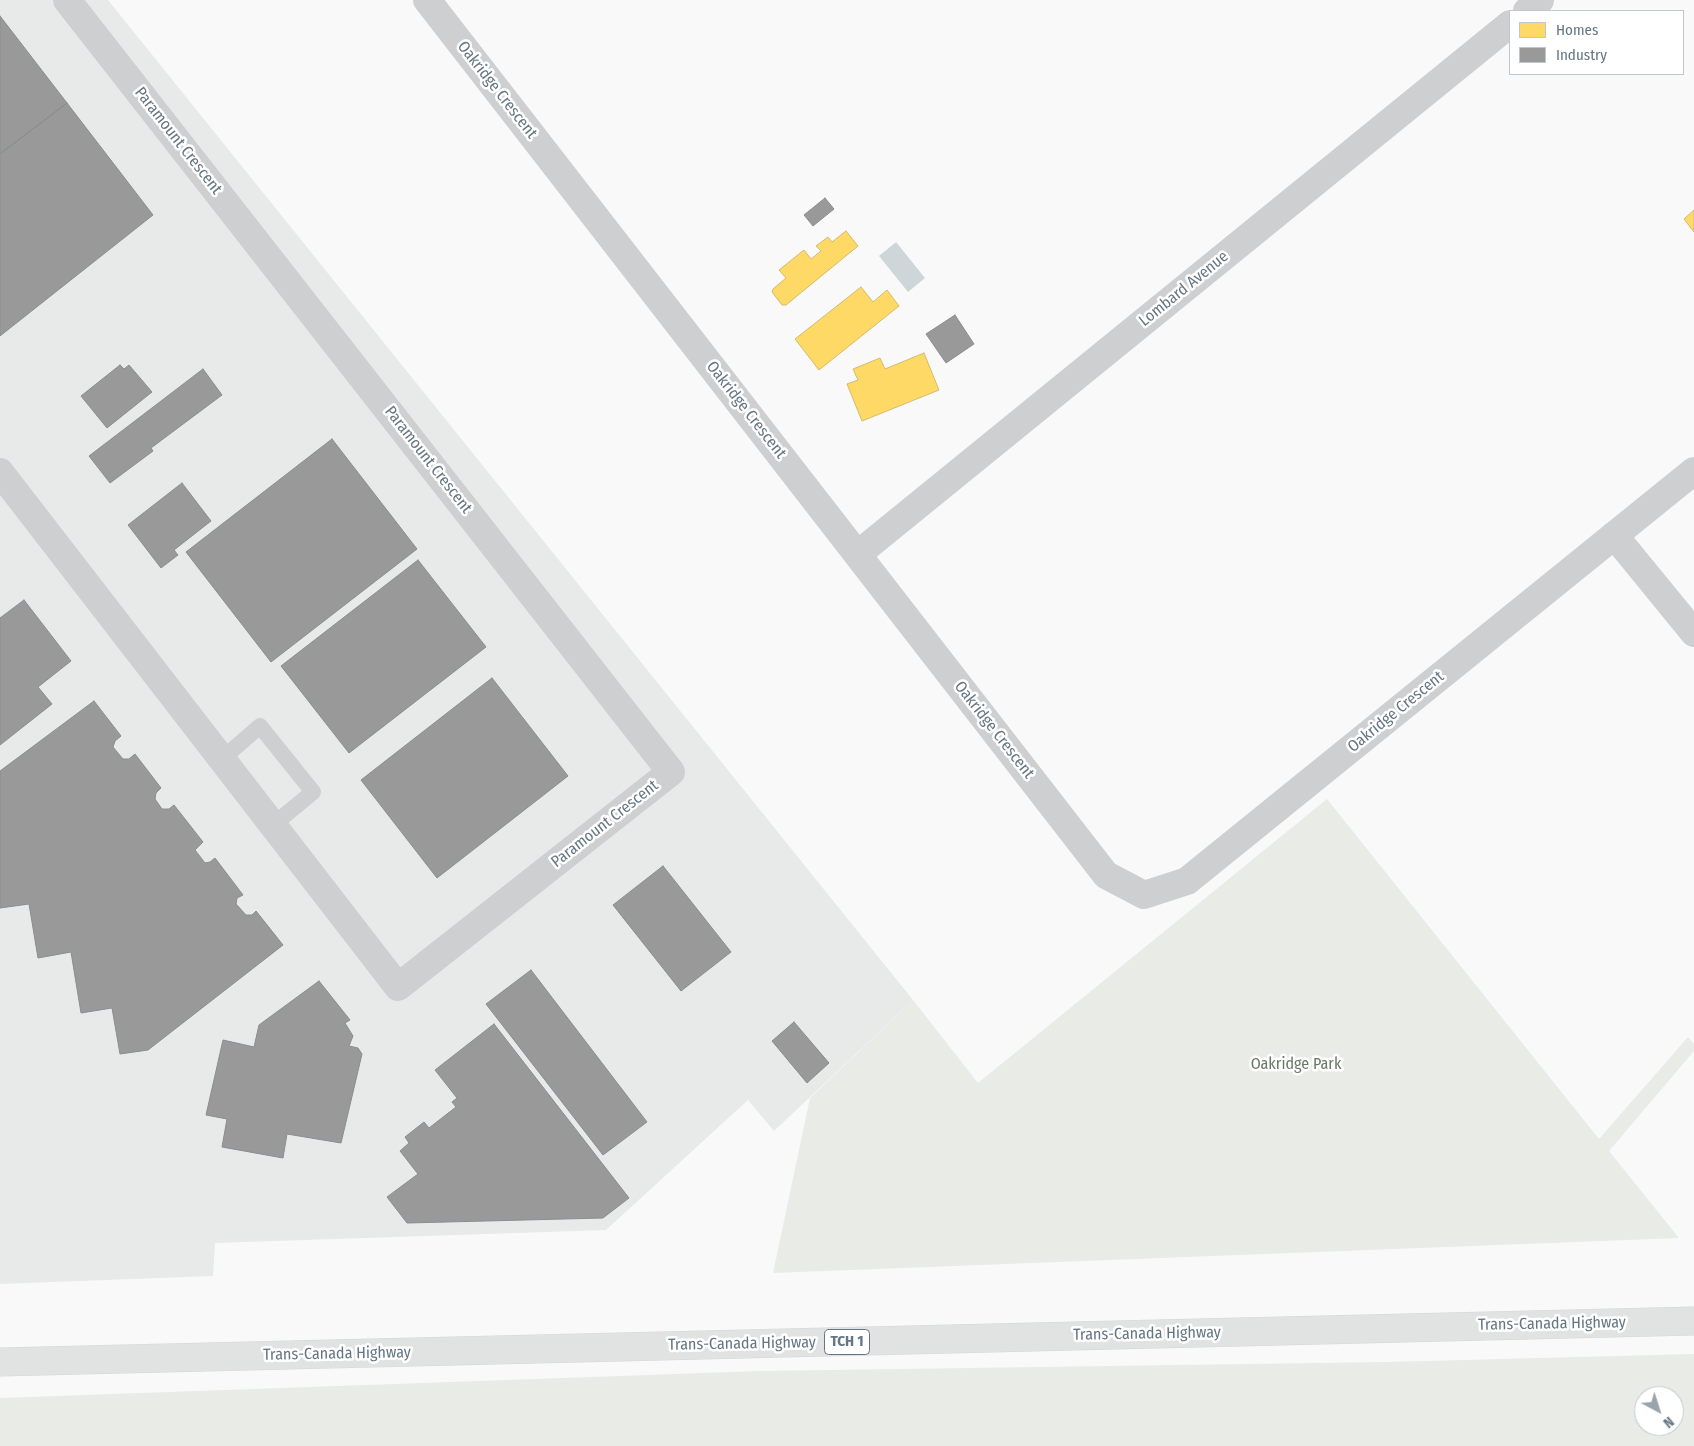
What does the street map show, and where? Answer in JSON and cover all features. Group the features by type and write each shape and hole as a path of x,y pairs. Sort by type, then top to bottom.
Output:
{"highway":[{"name":"Trans-Canada Highway","path":"0,1362 1694,1321"}],"street":[{"name":"Paramount Crescent","path":"0,472 398,987 671,772 67,0"},
{"name":"Oakridge Crescent","path":"427,0 1106,875 1144,895 1187,881 1694,471"},
{"path":"1527,10 1540,0"},
{"name":"Lombard Avenue","path":"858,554 1509,25"},
{"path":"1614,535 1694,632"}],"lane":[{"path":"222,759 260,726 313,792 273,825"}],"shaded area":[{"path":"0,0 108,0 913,1000 774,1131 748,1100 606,1230 215,1243 213,1276 0,1284"},
{"path":"896,242 925,278 908,292 879,256"}],"green space":[{"name":"Oakridge Park","path":"1327,799 1599,1139 1688,1037 1694,1044 1694,1051 1609,1151 1679,1238 773,1273 810,1098 913,1000 978,1083"},
{"path":"1694,1354 1694,1446 0,1446 0,1398 760,1371 1387,1362"}],"building: Homes":[{"path":"1694,210 1694,232 1684,219"},
{"path":"846,231 858,246 786,305 782,305 772,292 786,278 779,270 804,250 811,259 821,251 816,246 828,237 832,242"},
{"path":"861,287 873,302 887,290 899,306 819,370 795,339"},
{"path":"924,353 939,390 862,421 847,384 858,380 853,369 880,358 885,369"}],"building: Industry":[{"path":"0,16 67,103 0,154"},
{"path":"67,103 153,215 0,336 0,154"},
{"path":"825,198 834,209 813,226 804,215"},
{"path":"955,315 974,344 946,363 926,334"},
{"path":"120,365 124,369 129,365 152,392 107,428 81,396"},
{"path":"203,369 222,395 151,448 153,451 110,483 89,456"},
{"path":"332,439 417,549 271,662 186,552"},
{"path":"182,483 211,521 174,550 178,555 161,568 128,525"},
{"path":"418,560 486,647 349,753 281,666"},
{"path":"24,600 71,661 38,687 52,704 0,745 0,618"},
{"path":"492,678 568,776 437,878 361,780"},
{"path":"94,701 121,736 115,741 113,747 123,759 129,759 135,754 161,788 156,793 155,799 162,809 169,809 174,805 203,842 195,850 205,863 215,858 243,895 237,898 236,904 246,915 252,915 256,911 283,945 148,1050 120,1054 112,1008 81,1013 71,952 38,958 29,904 0,908 0,771"},
{"path":"663,866 731,952 681,991 613,905"},
{"path":"531,970 647,1122 603,1155 486,1004"},
{"path":"319,981 350,1020 345,1023 353,1036 349,1046 358,1048 362,1054 341,1143 287,1134 283,1158 222,1147 227,1119 206,1115 223,1040 254,1047 259,1025"},
{"path":"794,1022 829,1063 807,1083 772,1041"},
{"path":"494,1024 629,1198 603,1218 407,1223 387,1197 418,1174 400,1151 409,1143 405,1137 424,1122 429,1128 456,1107 452,1102 457,1098 435,1070"}]}
